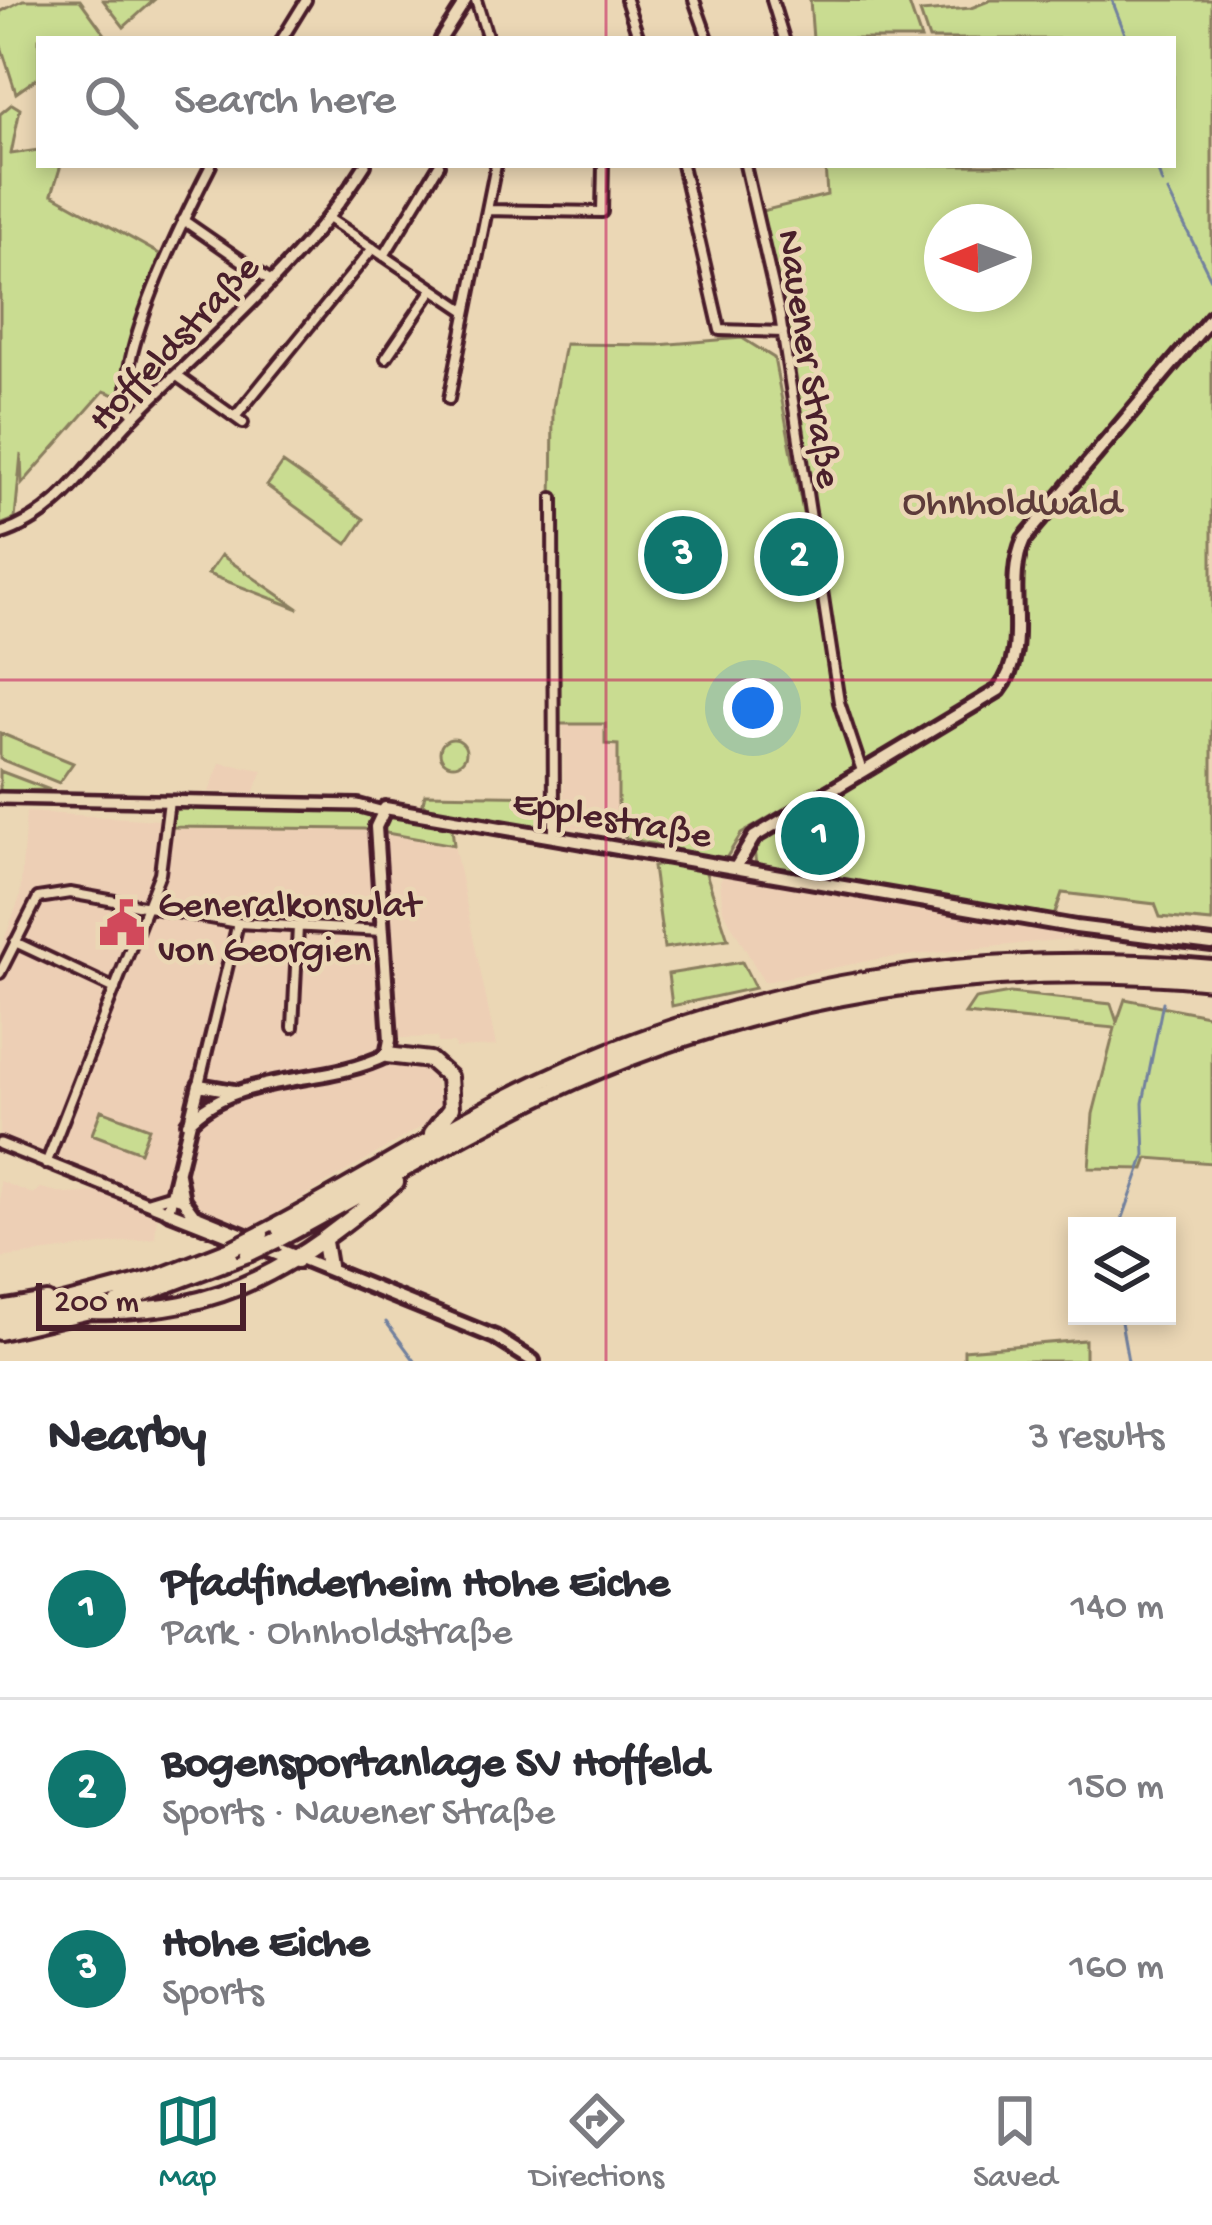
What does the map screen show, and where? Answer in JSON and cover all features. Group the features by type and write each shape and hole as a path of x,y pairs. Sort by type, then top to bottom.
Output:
{"highway":[{"path":"12,1318 92,1304 232,1292 255,1284 283,1247 421,1153 587,1061 760,1001 970,965 1212,968"},
{"path":"1140,969 1212,981"},
{"path":"92,1304 240,1251 324,1242 421,1153 448,1115 448,1077 430,1060 387,1054"},
{"path":"324,1242 331,1269"}],"main road":[{"path":"736,867 754,837 982,704 1005,682 1015,655 1015,572 1024,539 1212,317"},
{"name":"Epplestraße","path":"380,811 403,808 1076,927 1212,944"},
{"path":"188,1123 212,1101 237,1091 387,1054 376,827 380,811"},
{"path":"237,1091 199,1084 168,1211 283,1247"},
{"path":"177,1168 183,1200 201,1219 283,1247 495,1337 533,1361"}],"street":[{"path":"284,36 306,0"},
{"path":"443,36 466,0"},
{"path":"476,0 487,36"},
{"path":"626,0 638,36"},
{"path":"694,0 707,36"},
{"path":"772,0 783,36"},
{"path":"134,415 124,398 132,354 183,220 209,168"},
{"name":"Hoffeldstraße","path":"0,534 33,521 59,501 134,415 271,281 328,218 363,168"},
{"path":"384,256 437,168"},
{"path":"449,399 495,168"},
{"path":"487,210 602,212 603,168"},
{"path":"683,168 720,330 783,336"},
{"name":"Nauener Straße","path":"746,168 783,336 838,702 862,771"},
{"path":"328,218 466,311"},
{"path":"183,220 271,281"},
{"path":"178,376 239,420 373,248"},
{"path":"386,358 433,289"},
{"path":"553,498 554,834"},
{"name":"Epplestraße","path":"0,798 358,806 380,811"},
{"path":"46,1164 147,908 165,852 169,801"},
{"path":"0,973 38,898 70,893 238,923 382,931"},
{"path":"199,1084 238,923"},
{"path":"293,1027 298,927"},
{"path":"15,942 116,989"},
{"path":"0,1144 168,1211"},
{"path":"147,1202 168,1196 183,1200"}],"shaded area":[{"path":"563,724 605,724 618,744 618,827 564,828"},
{"path":"220,763 263,770 254,793 209,792"},
{"path":"26,812 159,820 160,829 364,829 454,845 496,1046 455,1048 454,1043 438,1043 437,1037 400,1038 402,1064 432,1071 441,1104 436,1118 249,1229 41,1156 0,1135 0,951 20,897"},
{"path":"726,872 1084,937 877,959 764,982 723,910 720,881"},
{"path":"0,1181 33,1194 41,1188 66,1194 102,1192 157,1215 155,1238 0,1258"}],"green space":[{"path":"23,0 80,0 106,36 36,36 36,79 16,93 0,43 0,12"},
{"path":"103,0 154,0 124,27"},
{"path":"810,0 908,1 920,36 813,36"},
{"name":"Ohnholdwald","path":"991,0 1212,0 1212,922 1160,917 1155,904 1062,893 1053,919 756,865 754,849 760,841 865,774 848,733 856,766 741,834 725,860 626,838 618,827 618,745 605,744 605,724 550,724 553,408 565,344 658,345 742,338 774,358 823,619 784,329 762,211 827,195 825,168 1176,168 1176,36 928,36 920,12 971,8"},
{"path":"12,104 20,109 11,154 36,150 36,168 60,168 52,194 163,256 134,326 124,398 104,391 22,484 21,454 15,519 0,525 0,114"},
{"path":"283,463 364,519 347,544 267,486"},
{"path":"221,555 299,609 208,574"},
{"path":"0,733 73,763 59,783 0,759"},
{"path":"453,739 466,752 453,765 440,752"},
{"path":"0,771 50,790 0,791"},
{"path":"425,794 551,796 551,820 536,826 430,809 423,803"},
{"path":"183,806 345,808 368,815 399,812 451,820 454,845 364,829 172,827 173,812"},
{"path":"666,863 705,870 728,939 664,948 653,867"},
{"path":"742,962 755,988 672,1006 668,974"},
{"path":"1010,993 1111,1004 1117,1022 1125,999 1212,1016 1212,1163 1148,1158 1144,1169 1089,1168 1093,1114 1115,1028 965,1014 975,999"},
{"path":"101,1110 149,1128 140,1152 92,1134"},
{"path":"1085,1340 1085,1361 964,1361 964,1350"}],"waterway":[{"path":"1112,0 1126,36"},
{"path":"1157,168 1162,183"},
{"path":"1168,192 1212,281"},
{"path":"1123,1217 1145,1155 1143,1103 1163,1002"},
{"path":"386,1322 415,1361"},
{"path":"1122,1325 1128,1361"}],"place":[{"name":"Hohe Eiche","path":"683,555"},
{"name":"Bogensportanlage SV Hoffeld","path":"799,557"},
{"name":"Pfadfinderheim Hohe Eiche","path":"820,836"},
{"name":"Generalkonsulat von Georgien","path":"122,923"}]}
